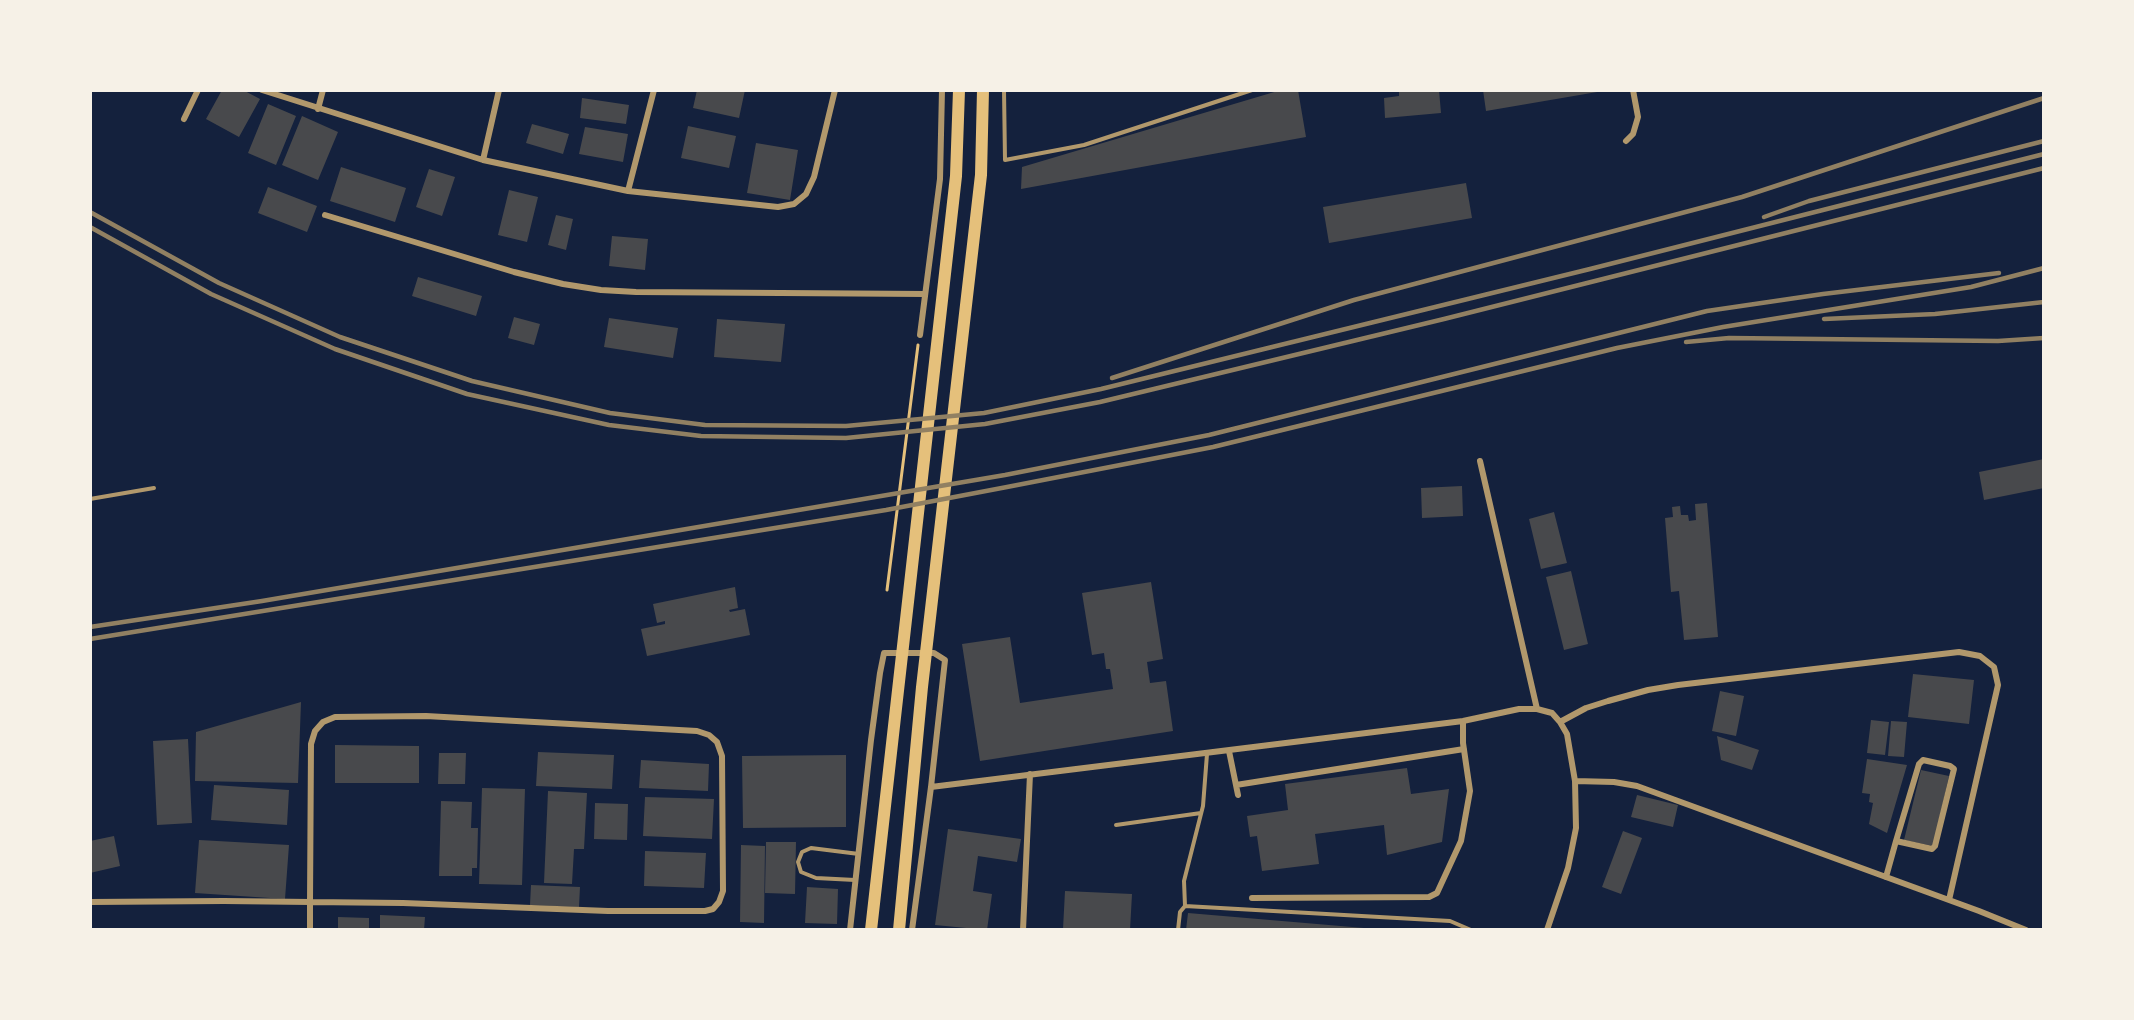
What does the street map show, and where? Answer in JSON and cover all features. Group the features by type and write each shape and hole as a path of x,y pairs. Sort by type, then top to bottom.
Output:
{"main road":[{"path":"871,930 956,176 959,90"},
{"path":"899,930 922,687 981,175 983,90"}],"street":[{"path":"184,119 198,90"},
{"path":"262,90 483,160 628,191 778,207 794,204 806,194 814,177 835,90"},
{"path":"318,109 323,90"},
{"path":"483,160 500,90"},
{"path":"628,191 654,90"},
{"path":"920,335 940,178 942,90"},
{"path":"1626,141 1633,134 1638,117 1633,90"},
{"path":"326,215 514,272 600,290 925,294"},
{"path":"1480,461 1537,709"},
{"path":"1560,722 1586,708 1608,700 1658,688 1959,652 1980,656 1994,667 1998,684 1949,900"},
{"path":"850,930 871,740 884,653 934,653 945,660 912,930"},
{"path":"931,787 1208,754 1463,721 1519,709 1537,709 1552,713 1567,734 1575,781 1576,828 1568,868 1547,930"},
{"path":"90,902 310,902 403,903 608,911 705,911 713,909 719,902 723,891 722,756 717,742 709,735 697,731 426,716 335,717 323,722 315,731 311,744 310,902 310,930"},
{"path":"1252,898 1429,897 1437,893 1461,841 1470,791 1463,721"},
{"path":"1236,785 1464,749"},
{"path":"1229,751 1238,795"},
{"path":"1886,877 1896,841 1918,764 1923,760 1954,769 1935,846 1932,849 1896,841"},
{"path":"1023,930 1030,774"},
{"path":"1575,781 1614,782 1637,786 2026,930"}],"lane":[{"path":"1004,90 1005,160 1084,145 1252,90"},
{"path":"90,499 154,488"},
{"path":"1178,930 1179,912 1185,906 1185,881 1201,813 1208,754"},
{"path":"1116,825 1201,813"},
{"path":"855,880 816,878 801,872 798,862 802,852 811,848 859,854"},
{"path":"1185,906 1450,921 1471,930"}],"path":[{"path":"887,590 920,335"}],"building":[{"path":"222,90 243,90 260,99 239,137 206,119"},
{"path":"697,90 745,90 739,118 693,108"},
{"path":"1281,90 1298,90 1306,137 1021,189 1022,167"},
{"path":"1399,90 1439,90 1441,113 1385,118 1384,98 1399,96"},
{"path":"1483,90 1603,90 1603,91 1486,111"},
{"path":"582,98 629,105 626,124 580,118"},
{"path":"268,104 296,116 276,165 248,153"},
{"path":"302,116 338,132 318,180 282,165"},
{"path":"532,124 569,134 563,154 526,143"},
{"path":"688,126 736,136 729,168 681,158"},
{"path":"585,127 628,134 623,162 579,154"},
{"path":"756,143 798,150 790,200 747,193"},
{"path":"341,167 406,188 395,222 330,201"},
{"path":"429,169 455,177 442,216 416,207"},
{"path":"1466,183 1472,218 1329,243 1323,207"},
{"path":"268,187 317,206 307,232 258,213"},
{"path":"509,190 538,197 527,242 498,235"},
{"path":"556,215 573,219 566,250 548,245"},
{"path":"612,236 648,239 645,270 609,266"},
{"path":"418,277 482,296 476,316 412,296"},
{"path":"514,317 540,324 534,345 508,338"},
{"path":"609,318 678,328 673,358 604,347"},
{"path":"717,319 785,324 781,362 714,357"},
{"path":"2044,459 2044,488 1984,500 1979,472"},
{"path":"1462,486 1463,516 1422,518 1421,488"},
{"path":"1707,503 1718,637 1684,640 1679,591 1671,592 1665,518 1673,517 1672,507 1680,506 1681,515 1688,515 1689,521 1696,520 1695,504"},
{"path":"1554,512 1567,563 1541,569 1529,519"},
{"path":"1571,571 1588,644 1564,650 1546,577"},
{"path":"1151,582 1163,659 1147,662 1150,683 1166,681 1173,731 980,761 962,644 1010,637 1020,703 1113,689 1110,669 1106,669 1104,653 1092,655 1082,593"},
{"path":"735,587 738,608 729,610 730,612 745,609 750,635 647,656 641,629 665,624 665,621 657,623 653,604"},
{"path":"1913,674 1974,680 1969,724 1908,717"},
{"path":"1720,691 1744,696 1736,736 1712,731"},
{"path":"301,702 298,783 195,781 196,732"},
{"path":"1871,720 1889,722 1885,755 1867,753"},
{"path":"1891,721 1907,722 1904,757 1888,756"},
{"path":"1717,736 1759,750 1752,770 1721,760"},
{"path":"188,739 192,823 157,825 153,741"},
{"path":"335,745 419,746 419,783 335,783"},
{"path":"538,752 614,755 612,789 536,786"},
{"path":"439,753 466,753 465,784 438,784"},
{"path":"846,755 846,827 743,828 742,756"},
{"path":"1867,759 1907,765 1887,833 1869,824 1873,803 1869,802 1870,794 1862,793"},
{"path":"641,760 709,764 708,791 639,788"},
{"path":"1407,768 1411,794 1449,789 1442,842 1387,855 1384,825 1315,834 1319,864 1262,871 1257,836 1250,837 1247,816 1288,810 1285,784"},
{"path":"1921,770 1949,776 1933,846 1904,840"},
{"path":"214,785 289,790 287,825 211,820"},
{"path":"482,788 525,789 522,885 479,884"},
{"path":"548,791 587,793 584,849 574,849 572,884 544,883"},
{"path":"1637,795 1678,805 1673,827 1631,817"},
{"path":"645,797 714,799 712,839 643,836"},
{"path":"441,801 472,802 471,828 478,828 477,868 472,868 472,876 439,876"},
{"path":"595,803 628,804 627,840 594,839"},
{"path":"948,829 1021,839 1017,862 978,856 973,891 992,894 987,930 935,925"},
{"path":"1623,831 1642,838 1621,894 1602,887"},
{"path":"114,836 120,866 90,873 90,841"},
{"path":"199,840 289,845 285,899 195,893"},
{"path":"766,842 796,842 795,894 765,893"},
{"path":"741,845 765,846 764,923 740,922"},
{"path":"645,851 706,853 704,888 644,886"},
{"path":"531,885 580,887 579,907 530,905"},
{"path":"807,887 838,889 837,924 805,923"},
{"path":"1065,891 1132,894 1130,930 1063,929"},
{"path":"1188,913 1364,928 1364,930 1186,930"},
{"path":"380,915 425,917 424,930 380,930"},
{"path":"338,917 369,918 369,930 338,930"}],"railway":[{"path":"1112,378 1354,300 1742,197 2044,98"},
{"path":"1764,217 1809,201 2044,141"},
{"path":"90,212 219,283 340,337 472,381 610,413 705,425 846,426 984,413 1101,389 1590,269 2044,154"},
{"path":"90,227 211,294 335,349 467,394 609,425 701,436 846,438 985,424 1100,402 1444,319 2044,168"},
{"path":"90,639 886,510 1213,447 1617,348 1723,327 1971,287 2044,268"},
{"path":"90,627 262,601 1005,475 1209,435 1707,311 1823,294 1999,273"},
{"path":"1824,319 1935,314 2044,302"},
{"path":"1686,342 1729,338 1998,341 2044,338"}]}
